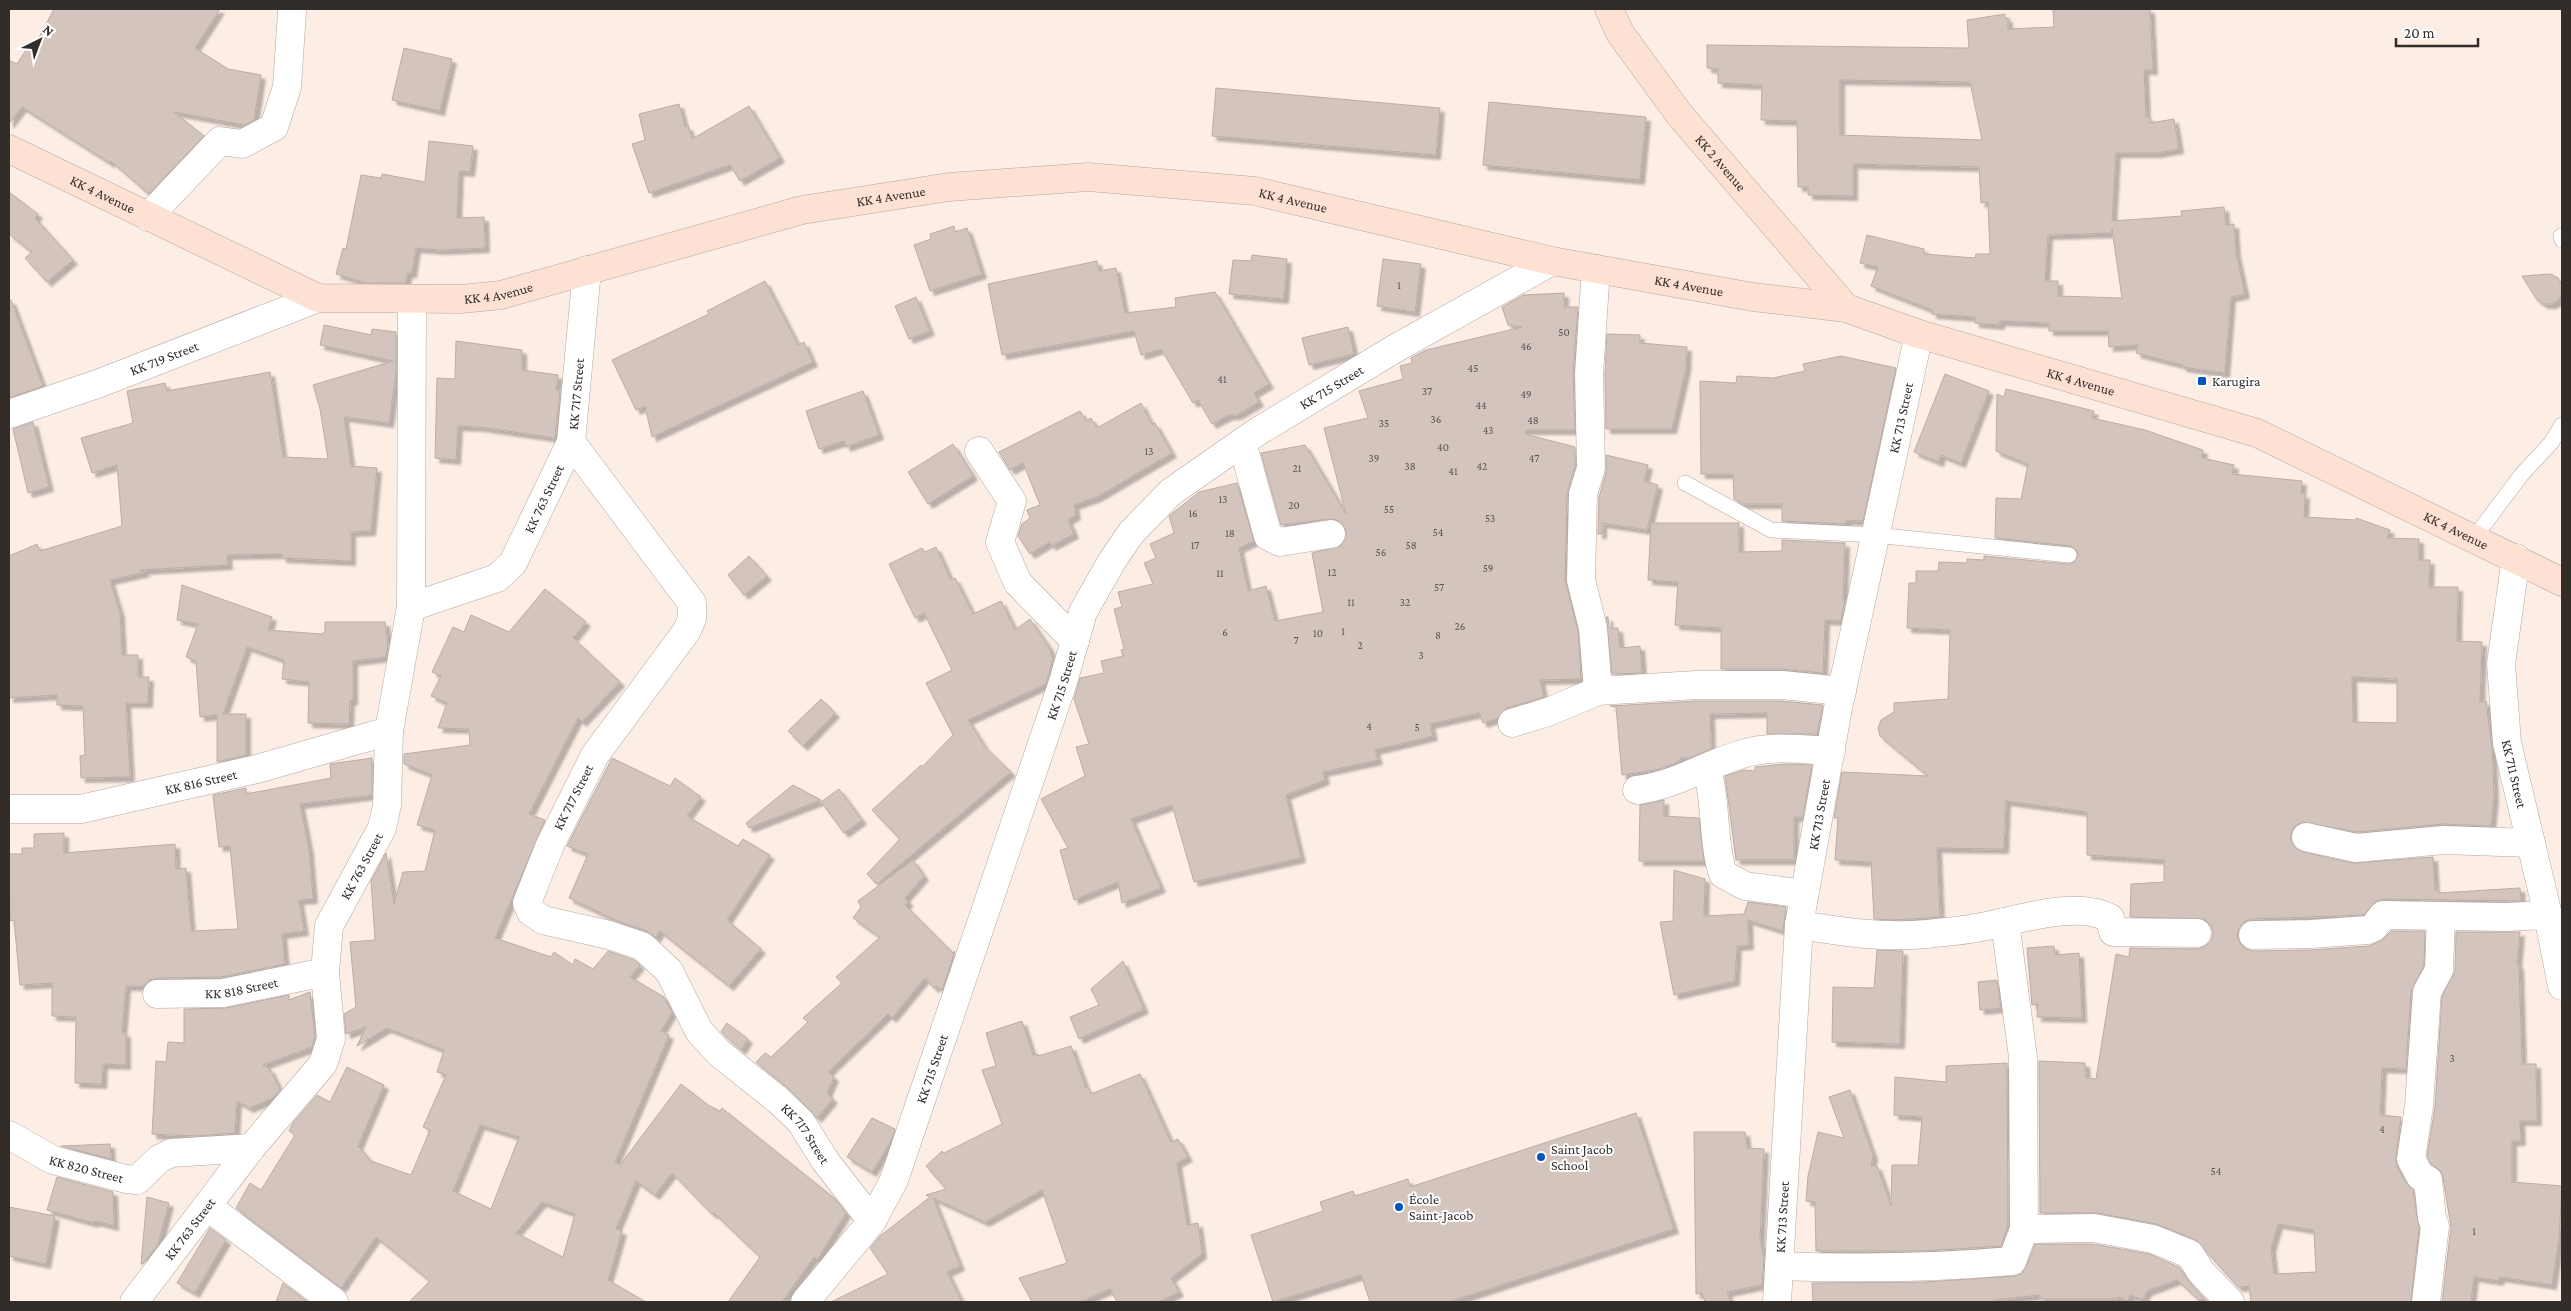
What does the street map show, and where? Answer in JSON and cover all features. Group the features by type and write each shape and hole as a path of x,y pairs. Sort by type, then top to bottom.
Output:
{"main road":[{"name":"KK 2 Avenue","path":"1609,9 1620,32 1678,114 1846,308"},
{"name":"KK 4 Avenue","path":"9,149 318,298 461,299 501,295 802,210 949,187 1088,177 1255,191 1552,261 1753,297 1846,308 1919,334 2257,433 2562,582"}],"street":[{"path":"148,217 220,141 242,144 274,127 287,87 292,12"},
{"name":"KK 715 Street","path":"805,1302 872,1221 894,1180 1064,682 1083,612 1131,533 1171,492 1242,442 1396,348 1552,261"},
{"path":"1596,269 1590,374 1591,468 1583,494 1581,580 1593,628 1598,691"},
{"name":"KK 717 Street","path":"587,270 571,442 692,602 692,619 686,632 595,755 550,845 528,903 530,912 543,920 609,935 642,946 669,971 699,1031 719,1053 778,1100 802,1122 826,1162 872,1221"},
{"name":"KK 719 Street","path":"9,414 100,382 318,298"},
{"path":"411,607 412,299"},
{"name":"KK 713 Street","path":"1777,1302 1799,925 1842,691 1919,334"},
{"name":"KK 763 Street","path":"134,1302 252,1148 323,1064 331,1039 325,972 329,926 382,828 387,805 389,731 411,607 497,578 513,563 571,442"},
{"path":"1242,442 1268,536 1280,542 1331,534"},
{"path":"979,451 1012,501 1000,542 1018,583 1075,641"},
{"name":"KK 711 Street","path":"2516,558 2501,664 2507,743 2548,915 2562,986"},
{"path":"1512,723 1548,712 1598,691 1696,685 1782,685 1842,691"},
{"name":"KK 816 Street","path":"9,809 81,809 257,769 389,731"},
{"path":"1637,790 1662,787 1740,755 1787,748 1831,751"},
{"path":"1707,769 1713,789 1718,858 1723,874 1745,886 1804,894"},
{"path":"2306,837 2356,848 2444,840 2531,843"},
{"path":"1799,925 1863,936 1926,934 2062,912 2100,912 2110,918 2113,932 2197,933"},
{"path":"2253,935 2311,934 2368,930 2374,927 2384,915 2506,917 2548,915"},
{"path":"2426,1302 2435,1226 2432,1218 2428,1180 2420,1176 2411,1159 2419,1106 2427,992 2439,970 2441,916"},
{"path":"1779,1266 1864,1269 1939,1267 2012,1262 2024,1229 2023,1056 2005,922"},
{"name":"KK 818 Street","path":"157,994 223,993 325,972"},
{"name":"KK 820 Street","path":"9,1135 54,1160 126,1180 137,1180 158,1159 171,1153 252,1148"},
{"path":"207,1206 334,1302"},
{"path":"2024,1229 2094,1228 2153,1239 2190,1254 2201,1272 2230,1302"}],"lane":[{"path":"2474,538 2522,474 2551,443 2562,425"},
{"path":"1684,483 1771,530 1876,535 2069,555"}],"building":[{"path":"54,9 220,9 195,48 228,69 261,75 254,120 244,125 174,112 204,136 149,194 111,161 110,163 22,107 9,124 9,60 17,64 31,42 35,45"},
{"path":"2053,9 2150,9 2153,70 2144,70 2146,117 2150,117 2150,123 2174,119 2179,149 2157,153 2116,153 2112,221 2182,216 2181,211 2224,207 2226,225 2234,224 2236,253 2245,294 2231,297 2225,373 2182,367 2183,365 2136,353 2138,345 2109,347 2108,331 2049,331 2049,323 2000,321 2000,325 1975,323 1975,317 1932,314 1932,310 1871,286 1878,267 1860,263 1867,235 1924,249 1924,254 1975,258 1976,254 1990,254 1988,202 1981,203 1979,167 1853,164 1853,196 1808,195 1808,187 1798,187 1797,121 1761,120 1762,85 1718,83 1718,69 1707,68 1707,45 1969,48 1967,20 2005,14 2005,18 2008,18 2008,29 2054,27","holes":["1840,80 1970,82 1982,140 1840,135","2112,229 2122,298 2058,296 2058,281 2045,281 2048,235 2112,233"]},
{"path":"404,48 452,59 440,111 392,100"},
{"path":"1216,88 1440,108 1436,155 1212,136"},
{"path":"1489,102 1646,117 1640,180 1483,165"},
{"path":"679,104 685,127 688,126 692,139 749,106 780,158 740,181 730,165 649,193 632,144 645,140 639,114"},
{"path":"429,141 473,146 470,172 459,171 457,218 484,217 485,248 440,250 416,248 412,273 408,273 405,283 366,283 336,274 343,248 346,249 361,175 381,178 382,174 425,182"},
{"path":"9,192 38,214 35,218 73,260 47,282 25,258 32,252 9,234"},
{"path":"954,226 955,232 967,228 982,274 930,291 914,245 931,239 930,234"},
{"path":"1252,255 1287,259 1284,299 1229,294 1233,260 1251,261"},
{"path":"1383,259 1421,264 1415,312 1377,306"},
{"path":"1097,261 1099,271 1116,268 1125,313 1176,307 1175,298 1215,292 1269,384 1254,393 1259,402 1237,415 1229,415 1212,424 1198,400 1193,403 1161,349 1141,355 1134,331 1002,355 988,284"},
{"path":"2551,274 2558,278 2562,285 2562,293 2559,300 2552,304 2544,304 2537,300 2522,276"},
{"path":"765,281 798,345 804,342 813,362 652,437 645,406 636,410 612,360 709,314 707,311"},
{"path":"1564,293 1564,307 1578,307 1573,373 1575,430 1526,430 1525,434 1575,447 1575,466 1567,494 1565,580 1578,631 1581,679 1540,680 1544,697 1507,708 1498,718 1483,723 1479,713 1430,724 1433,736 1375,750 1378,760 1323,772 1325,780 1286,795 1301,858 1194,882 1172,805 1131,819 1161,888 1122,903 1118,882 1074,900 1060,850 1068,848 1041,799 1085,776 1076,747 1089,744 1074,699 1080,678 1104,673 1101,661 1123,656 1121,650 1124,649 1114,609 1122,607 1118,592 1153,584 1144,563 1156,558 1150,544 1174,533 1169,516 1199,492 1237,483 1254,541 1239,548 1248,591 1266,586 1275,621 1323,612 1312,553 1340,546 1346,539 1346,531 1337,520 1329,519 1281,525 1261,453 1305,445 1346,514 1324,428 1368,418 1359,391 1403,379 1400,366 1412,363 1411,358 1426,350 1522,327 1508,325 1502,307 1523,295"},
{"path":"916,297 930,331 909,339 895,306"},
{"path":"9,300 11,300 43,386 9,398"},
{"path":"324,325 371,335 372,329 396,332 396,371 389,423 344,417 351,466 377,468 371,531 351,532 351,561 282,558 282,554 227,555 228,565 140,570 146,572 110,580 120,613 122,655 138,655 138,677 149,677 148,703 126,703 130,777 81,778 80,756 85,755 83,706 57,705 57,695 9,698 9,556 37,544 40,551 122,526 117,465 92,473 81,438 133,423 127,391 165,383 167,391 270,372 283,457 328,459 320,409 313,385 393,361 320,345"},
{"path":"1348,327 1354,354 1309,365 1302,338"},
{"path":"1607,334 1640,335 1640,343 1687,347 1686,368 1672,429 1606,429 1605,374"},
{"path":"456,341 522,350 522,370 558,375 556,390 560,390 555,438 480,427 458,426 456,460 435,458 437,378 455,379"},
{"path":"1841,356 1896,368 1863,521 1846,520 1846,524 1782,521 1782,504 1743,504 1734,499 1733,474 1701,474 1700,381 1736,383 1737,376 1773,378 1805,371 1803,364"},
{"path":"1945,374 1989,391 1961,463 1941,455 1939,462 1914,452"},
{"path":"2006,389 2094,411 2092,418 2145,430 2203,450 2202,458 2234,465 2232,474 2302,481 2301,494 2305,494 2304,517 2355,520 2356,518 2390,530 2387,538 2419,539 2419,560 2430,560 2429,587 2458,587 2457,641 2482,642 2480,702 2486,701 2492,749 2494,796 2491,826 2443,824 2357,832 2302,822 2294,827 2291,841 2295,848 2303,852 2353,863 2433,857 2435,890 2439,890 2439,893 2520,888 2521,901 2383,899 2376,901 2364,915 2252,919 2245,921 2237,935 2240,943 2246,949 2253,951 2311,950 2369,946 2381,941 2391,931 2425,931 2424,966 2411,991 2406,1069 2382,1068 2380,1115 2401,1117 2396,1157 2397,1166 2406,1183 2413,1190 2419,1228 2411,1302 2251,1302 2249,1286 2238,1287 2196,1240 2156,1224 2097,1213 2040,1213 2039,1061 2085,1063 2086,1078 2096,1079 2116,954 2129,957 2130,948 2197,949 2211,941 2213,933 2211,926 2205,919 2130,917 2131,884 2164,882 2164,860 2087,855 2087,812 2006,801 2004,849 1937,848 1940,917 1894,920 1874,919 1871,862 1835,860 1838,818 1834,818 1842,772 1928,776 1880,736 1878,728 1881,720 1894,712 1894,703 1948,699 1950,630 1907,628 1909,583 1916,583 1916,571 1938,571 1939,562 1967,563 1967,559 1984,560 1984,556 2068,564 2073,563 2078,556 2077,551 2070,546 1995,538 1996,498 2021,499 2028,464 1996,451 1997,394 2004,397","holes":["2352,677 2397,679 2397,723 2353,722","2278,1224 2314,1230 2316,1272 2274,1274 2271,1248"]},
{"path":"863,391 879,435 846,447 844,441 819,449 806,411"},
{"path":"1141,403 1152,425 1155,423 1172,453 1097,497 1074,505 1076,515 1068,520 1074,534 1051,546 1050,542 1030,554 1018,536 1022,524 1030,518 1027,510 1040,505 1023,463 1010,470 999,452 1080,411 1086,421 1091,418 1097,428"},
{"path":"33,422 49,487 28,493 13,429"},
{"path":"953,444 973,476 928,504 908,472"},
{"path":"1606,455 1648,465 1644,481 1658,485 1647,530 1602,523 1602,534 1598,534 1599,497 1606,472"},
{"path":"1651,523 1739,523 1739,552 1782,551 1782,540 1845,543 1843,600 1845,600 1841,621 1825,620 1823,673 1782,669 1721,669 1721,628 1675,625 1678,582 1648,580"},
{"path":"936,547 951,580 955,578 973,614 1001,601 1015,630 1030,619 1049,647 1053,659 1046,684 968,720 985,747 1011,772 877,884 867,874 900,839 872,810 921,765 922,767 953,735 926,683 952,670 924,613 915,618 889,564 922,548 925,552"},
{"path":"749,556 767,576 744,595 728,575"},
{"path":"182,585 272,617 268,630 321,634 325,632 325,622 385,622 388,646 386,657 353,661 353,700 350,701 349,724 308,723 309,682 282,679 284,660 247,647 223,714 246,714 246,755 217,762 217,715 200,717 196,661 186,657 198,624 177,620"},
{"path":"545,589 586,622 573,638 620,682 582,722 578,718 529,814 545,820 495,938 551,957 554,952 573,965 575,959 593,969 608,951 634,960 640,965 630,977 664,997 672,1012 661,1031 669,1035 615,1162 620,1165 681,1084 708,1105 720,1111 722,1108 834,1198 846,1213 817,1260 814,1257 782,1302 728,1302 760,1257 714,1213 712,1214 672,1173 655,1195 636,1181 616,1229 622,1231 608,1280 646,1302 409,1302 430,1281 376,1237 341,1288 236,1208 250,1183 261,1190 295,1135 289,1131 293,1123 317,1095 330,1102 347,1067 384,1085 358,1146 371,1161 411,1175 430,1130 423,1127 446,1075 437,1072 444,1050 387,1028 357,1046 366,1027 346,1034 344,1014 356,1007 350,942 375,940 371,881 386,853 394,904 403,872 425,871 435,830 417,825 432,775 404,764 404,754 470,745 469,729 438,728 447,703 431,696 441,676 432,672 453,627 464,632 471,615 509,632","holes":["480,1125 519,1137 491,1209 453,1191","542,1202 575,1214 563,1257 516,1233"]},
{"path":"1606,617 1608,617 1609,628 1618,628 1620,648 1640,646 1642,673 1612,674"},
{"path":"821,699 835,713 803,746 788,731"},
{"path":"1696,701 1781,701 1823,705 1817,734 1767,734 1767,713 1710,714 1711,749 1689,758 1680,758 1680,761 1660,769 1622,775 1616,707 1610,706"},
{"path":"372,758 372,795 300,804 309,850 313,899 299,900 304,931 282,934 285,964 221,977 157,978 149,980 144,986 126,986 122,1033 126,1033 126,1065 103,1064 102,1084 75,1083 76,1017 52,1016 52,983 20,985 14,920 10,921 9,854 22,854 22,848 34,848 34,834 64,833 64,853 175,844 176,869 186,868 191,931 238,929 230,846 219,847 213,795 246,788 246,794 331,778 330,764"},
{"path":"612,758 670,786 675,778 701,797 687,816 738,846 743,839 770,855 727,920 761,949 729,986 660,931 656,938 647,931 618,921 569,898 588,854 567,846"},
{"path":"1784,764 1812,765 1803,817 1794,817 1794,860 1736,860 1725,776 1743,770 1755,771 1755,767"},
{"path":"793,785 821,800 749,828 746,823"},
{"path":"839,789 862,820 844,833 821,802"},
{"path":"1664,800 1664,816 1699,818 1704,861 1639,861 1640,805"},
{"path":"913,860 924,876 905,898 909,902 905,905 953,953 955,951 942,990 936,986 934,988 925,978 892,1018 888,1014 828,1072 834,1077 827,1093 833,1099 817,1118 789,1089 756,1062 765,1053 771,1057 808,1022 803,1018 842,983 836,977 880,937 853,918 861,907 858,901"},
{"path":"1674,870 1705,879 1704,916 1744,914 1748,902 1786,907 1783,931 1748,920 1749,945 1737,946 1735,981 1674,995 1660,922 1673,921"},
{"path":"2456,932 2520,932 2517,965 2519,965 2522,1064 2536,1064 2537,1121 2520,1121 2521,1141 2512,1141 2512,1182 2562,1186 2559,1239 2552,1285 2500,1277 2499,1281 2474,1277 2471,1302 2442,1302 2451,1227 2441,1171 2431,1164 2427,1156 2435,1107 2442,996 2455,971"},
{"path":"2054,946 2055,955 2079,953 2082,1018 2037,1017 2038,1004 2032,1005 2027,948"},
{"path":"1877,950 1903,951 1900,1044 1832,1042 1833,987 1874,988"},
{"path":"1123,961 1144,1009 1079,1039 1070,1017 1099,1005 1091,989"},
{"path":"1997,980 2001,1008 1980,1010 1978,982"},
{"path":"310,992 315,1037 312,1047 263,1065 270,1069 280,1090 273,1098 249,1108 237,1101 235,1133 196,1136 152,1134 156,1061 166,1062 168,1042 184,1043 184,1009 226,1008 289,995 289,1000"},
{"path":"1022,1021 1033,1055 1038,1054 1038,1056 1071,1046 1086,1088 1089,1088 1091,1094 1140,1074 1171,1142 1178,1139 1188,1157 1177,1163 1187,1225 1198,1223 1202,1254 1171,1278 1179,1292 1159,1302 1117,1302 1110,1289 1080,1302 1032,1302 1019,1278 1067,1263 1042,1190 985,1222 933,1198 960,1266 947,1272 962,1302 831,1302 888,1274 870,1248 880,1236 930,1197 926,1195 946,1189 926,1166 942,1151 944,1153 1002,1124 982,1070 996,1066 986,1033"},
{"path":"727,1023 748,1039 741,1050 721,1032"},
{"path":"2007,1063 2008,1226 2001,1246 1924,1251 1816,1251 1815,1202 1806,1201 1808,1176 1818,1132 1844,1138 1829,1097 1850,1090 1873,1155 1871,1166 1877,1166 1891,1206 1892,1165 1918,1165 1922,1117 1894,1115 1895,1077 1946,1082 1946,1066"},
{"name":"École Saint-Jacob","path":"1636,1113 1674,1229 1449,1302 1370,1302 1361,1275 1273,1302 1251,1235 1323,1211 1320,1202 1353,1191 1355,1196 1408,1179 1410,1187"},
{"path":"872,1118 895,1129 891,1141 872,1172 847,1157"},
{"path":"1694,1132 1745,1132 1747,1148 1764,1149 1760,1240 1764,1258 1762,1285 1727,1292 1731,1302 1705,1302 1702,1293 1696,1294"},
{"path":"110,1144 111,1159 61,1146"},
{"path":"57,1177 113,1192 114,1226 95,1221 94,1223 47,1210"},
{"path":"147,1197 169,1203 158,1244 143,1264 141,1264"},
{"path":"9,1207 55,1216 46,1264 9,1256"},
{"path":"210,1228 226,1240 195,1293 177,1283"},
{"path":"2035,1244 2093,1244 2149,1254 2179,1267 2203,1297 2200,1301 2177,1280 2147,1291 2143,1300 2130,1295 2128,1301 2118,1297 2117,1299 2040,1299 2040,1295 1993,1300 1993,1302 1813,1302 1812,1283 1925,1282 2014,1276 2021,1274 2026,1267"},
{"path":"283,1283 308,1302 276,1302"}],"place":[{"name":"Karugira","path":"2202,381"},
{"name":"Saint Jacob School","path":"1541,1157"},
{"name":"École Saint-Jacob","path":"1399,1207"}]}
